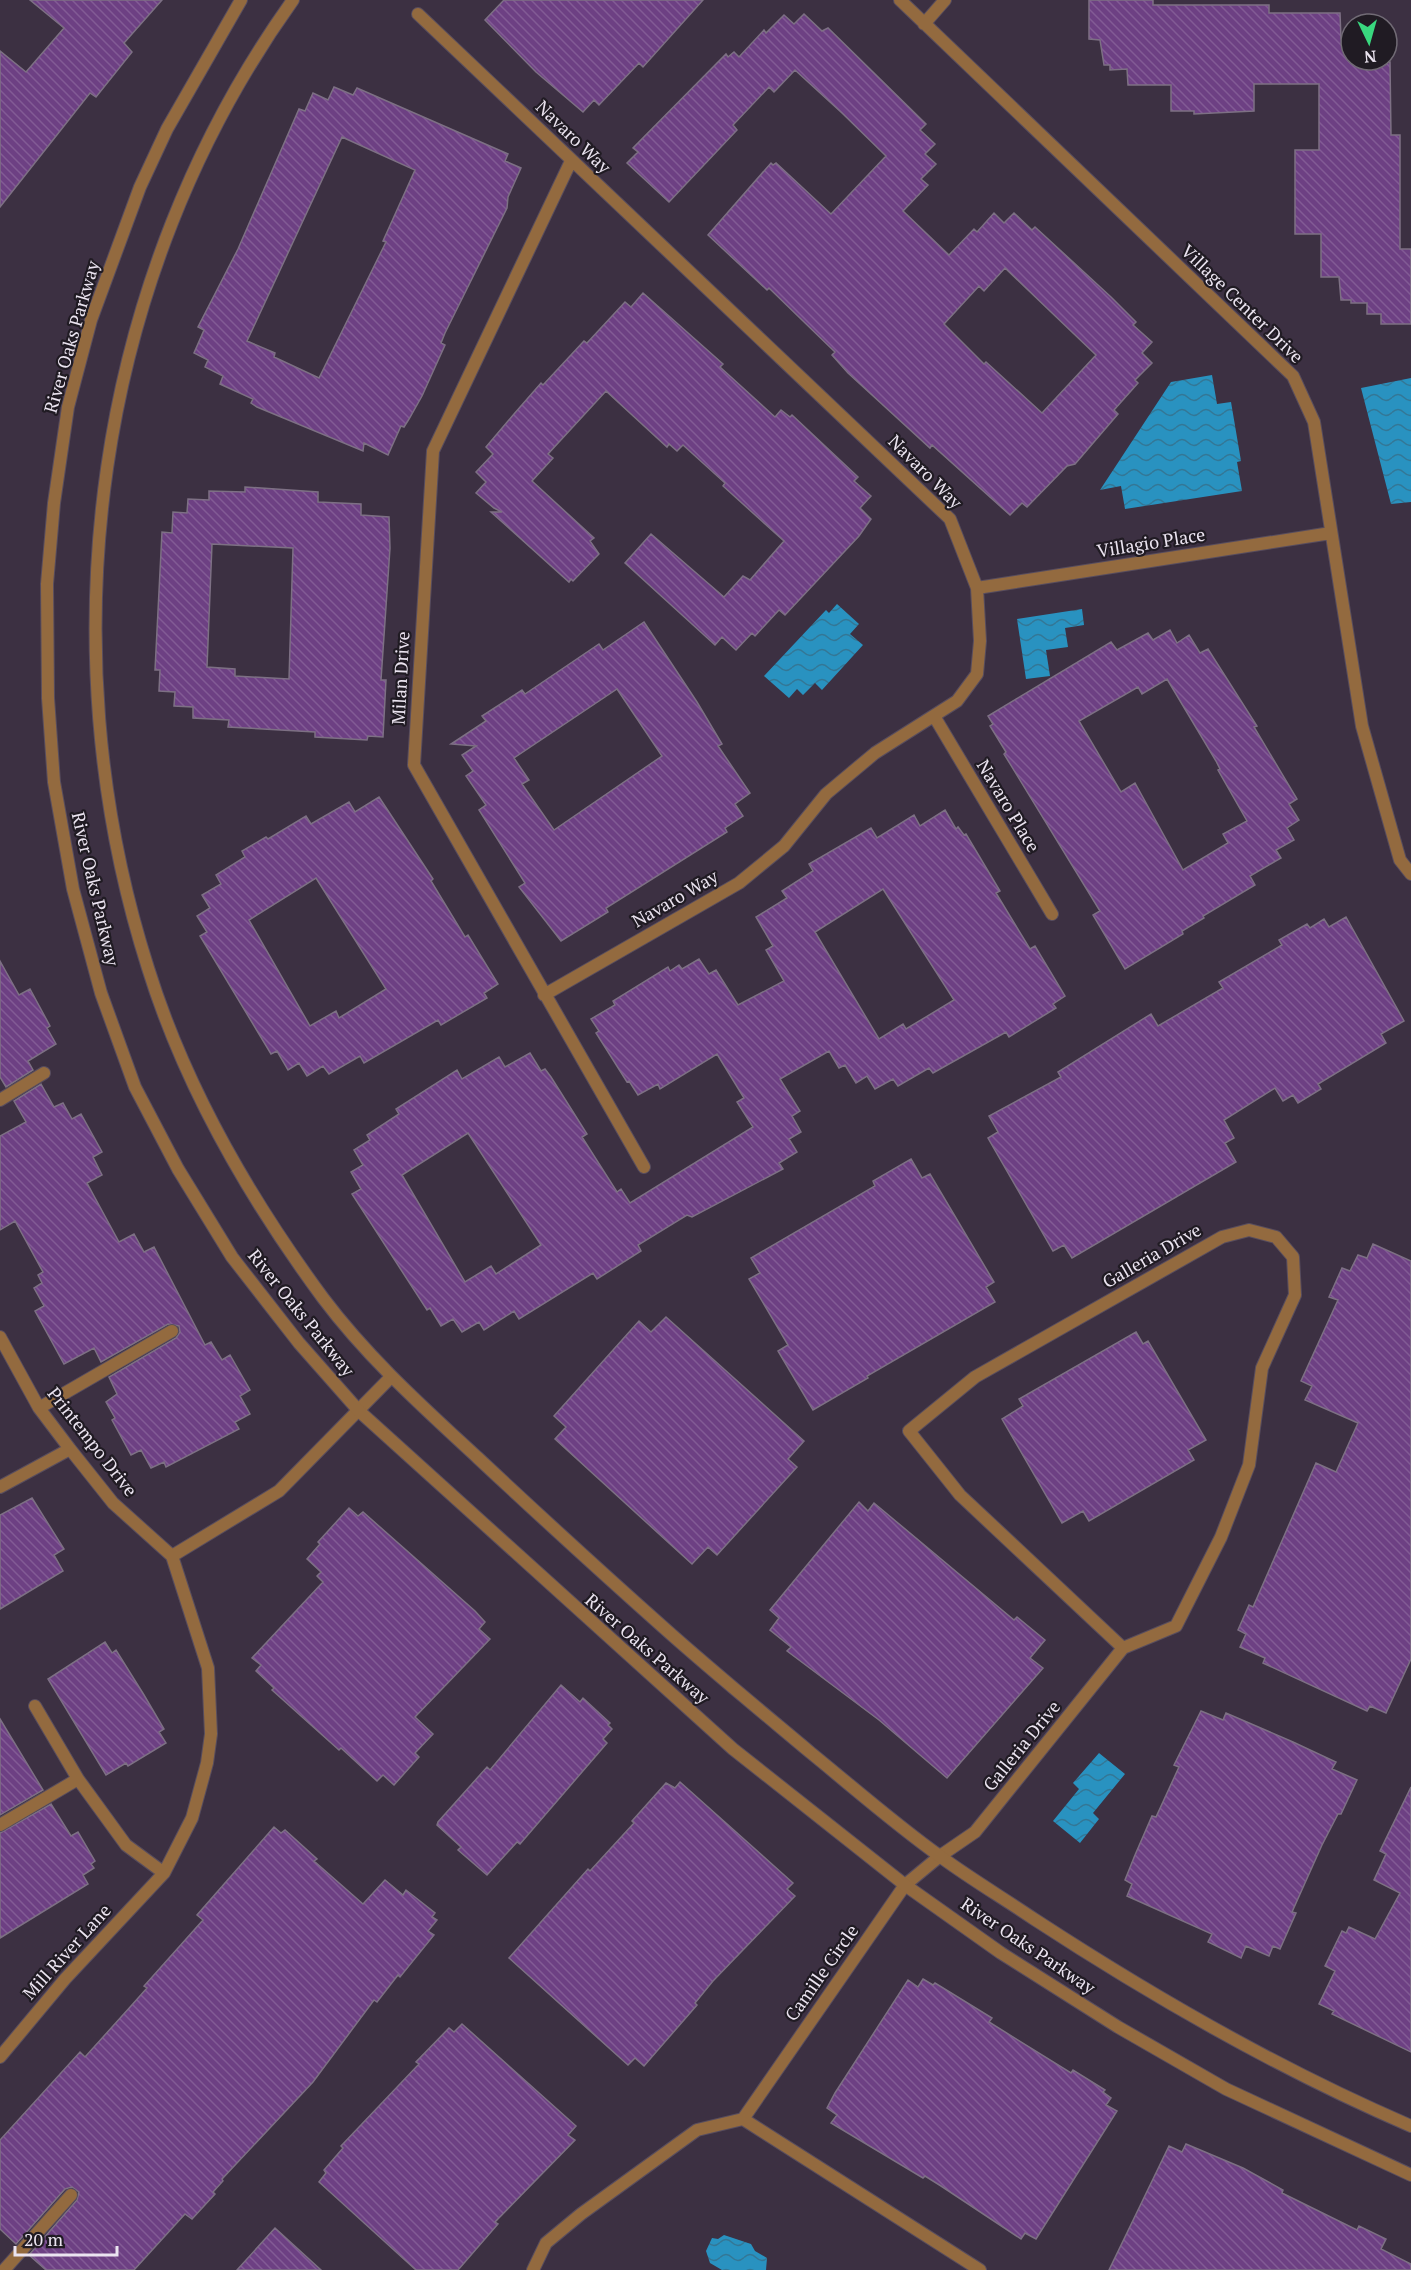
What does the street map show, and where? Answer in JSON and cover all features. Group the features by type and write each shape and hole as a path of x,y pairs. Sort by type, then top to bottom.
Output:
{"street":[{"name":"River Oaks Parkway","path":"241,0 172,120 140,187 92,320 68,407 54,503 47,584 48,698 54,782 73,889 101,993 135,1087 178,1168 232,1257 299,1343 359,1411 733,1749 905,1885 1001,1953 1148,2044 1226,2089 1411,2175"},
{"name":"River Oaks Parkway","path":"293,0 242,76 201,152 147,287 123,379 104,480 96,571 94,660 104,772 124,885 148,972 184,1065 229,1152 280,1237 327,1304 391,1377 701,1662 940,1856 1132,1983 1195,2020 1330,2091 1411,2126"},
{"name":"Village Center Drive","path":"900,0 1293,376 1314,422 1362,726 1400,860 1411,874"},
{"path":"924,24 945,0"},
{"name":"Navaro Way","path":"418,14 950,519 977,588 980,640 977,674 957,701 874,753 826,794 784,846 739,883 544,995"},
{"name":"Milan Drive","path":"571,161 433,451 414,765 644,1167"},
{"name":"Villagio Place","path":"977,588 1331,533"},
{"name":"Navaro Place","path":"934,716 1052,914"},
{"path":"0,1100 44,1073"},
{"name":"Galleria Drive","path":"940,1856 975,1833 1123,1648 1176,1626 1221,1537 1249,1465 1262,1368 1295,1295 1293,1257 1276,1237 1249,1230 1222,1237 975,1377 909,1431 960,1495 1123,1648"},
{"path":"39,1408 172,1331"},
{"name":"Printempo Drive","path":"0,1337 39,1408 70,1449 113,1503 172,1556"},
{"path":"172,1556 279,1491 391,1377"},
{"path":"0,1487 70,1449"},
{"name":"Mill River Lane","path":"0,2057 65,1979 164,1873 192,1818 207,1763 211,1734 208,1668 172,1556"},
{"path":"35,1706 78,1779 126,1845 164,1873"},
{"path":"0,1825 78,1779"},
{"name":"Camille Circle","path":"743,2119 905,1885 940,1856"},
{"path":"533,2270 546,2243 580,2214 697,2130 743,2119 980,2270"},
{"path":"4,2270 71,2195"}],"water":[{"path":"1212,375 1217,404 1231,402 1241,461 1237,462 1242,491 1125,509 1121,486 1100,490 1171,382"},
{"path":"1411,378 1411,502 1391,504 1361,388"},
{"path":"837,604 859,624 850,634 863,645 822,690 815,683 803,695 797,689 789,698 764,676 826,610 829,613"},
{"path":"1082,609 1084,625 1065,628 1068,647 1046,650 1050,676 1026,679 1017,619"},
{"path":"1099,1753 1125,1774 1093,1813 1099,1819 1080,1843 1053,1821 1079,1789 1073,1783"},
{"path":"724,2235 751,2244 755,2251 767,2258 766,2270 722,2270 710,2263 706,2251 712,2238 718,2239"}],"building":[{"path":"30,0 162,0 124,43 132,52 96,97 90,93 0,207 0,51 26,72 64,28"},
{"path":"504,0 703,0 643,67 639,63 599,105 594,100 583,112 536,72 485,20"},
{"path":"1089,0 1153,0 1153,5 1269,5 1269,13 1339,13 1339,72 1390,72 1391,135 1400,135 1400,249 1411,249 1411,324 1381,324 1381,314 1367,314 1367,303 1351,303 1351,300 1341,300 1339,277 1321,277 1321,234 1295,234 1295,150 1319,150 1319,84 1254,84 1254,111 1194,114 1194,111 1171,111 1171,85 1128,85 1127,69 1110,70 1110,65 1104,65 1100,40 1089,39"},
{"path":"804,14 822,31 828,28 926,124 920,130 935,144 925,154 936,164 921,179 928,185 903,211 949,255 974,229 977,232 994,213 1004,223 1014,213 1032,230 1035,227 1111,297 1136,322 1133,325 1152,342 1142,353 1152,363 1135,380 1138,383 1114,410 1118,414 1075,464 1067,466 1027,507 1022,503 1010,515 932,445 930,448 848,373 832,355 835,352 769,288 767,290 708,235 771,163 773,165 776,163 831,214 886,156 842,113 795,70 774,92 769,87 733,125 737,130 669,202 627,163 638,152 633,148 726,54 728,57 734,52 739,57 764,30 766,33 784,15 794,24","holes":["1005,268 1096,355 1042,413 986,362 984,364 944,324 979,286 984,291"]},
{"path":"334,87 353,95 357,88 508,154 505,161 521,168 508,197 507,208 445,333 441,343 445,345 422,396 404,427 401,426 388,455 364,443 363,451 257,407 251,403 253,399 220,384 223,376 205,367 208,360 194,353 204,330 198,327 238,249 299,109 305,111 313,93 328,100","holes":["342,137 415,170 383,241 386,242 319,378 274,357 275,353 247,341"]},
{"path":"643,293 723,364 720,367 775,417 781,410 790,417 792,415 858,477 854,481 871,496 860,508 871,519 859,536 785,615 779,610 755,636 752,633 736,650 722,637 715,645 625,563 651,534 724,597 743,576 750,580 784,541 723,486 725,483 683,445 677,451 669,444 667,447 606,391 548,454 553,458 532,481 594,538 590,541 599,554 573,581 571,579 569,582 491,512 502,512 476,493 486,482 476,472 493,454 486,447 541,383 543,385 584,341 587,343 625,302 631,307"},
{"path":"245,487 318,492 318,502 361,504 361,515 389,517 390,548 381,680 386,680 383,737 368,736 367,740 315,737 315,732 228,727 229,720 193,718 193,707 174,706 175,692 159,691 160,670 155,670 162,532 172,533 173,512 187,513 188,499 209,500 209,491 245,492","holes":["212,544 293,548 289,679 235,676 235,669 207,667"]},
{"path":"644,622 697,702 722,744 718,746 750,793 735,804 743,816 725,828 727,832 606,908 608,912 561,941 519,887 525,883 479,810 486,805 466,776 473,771 462,755 476,746 451,744 486,721 482,716 522,690 525,694 599,644 603,650","holes":["617,689 662,756 554,830 522,784 529,780 514,758"]},
{"path":"1170,630 1177,643 1189,635 1200,653 1208,649 1257,726 1254,727 1297,799 1289,804 1299,820 1287,828 1294,840 1276,850 1281,858 1250,876 1255,885 1203,916 1204,918 1182,931 1183,934 1125,969 1093,915 1100,911 1004,754 1006,752 990,726 993,724 988,716 1111,642 1117,650 1148,633 1153,640","holes":["1167,679 1220,769 1218,770 1247,821 1223,834 1228,843 1183,870 1135,783 1121,792 1079,721 1138,687 1142,694"]},
{"path":"379,797 433,879 431,881 465,937 468,935 498,984 484,993 487,998 441,1025 438,1020 364,1063 360,1056 329,1074 323,1066 307,1076 299,1063 288,1070 277,1051 271,1054 200,936 207,932 197,916 210,908 202,895 221,884 216,875 245,857 242,851 266,837 268,839 306,816 311,824 349,802 355,812","holes":["316,878 386,989 339,1018 336,1011 310,1026 249,920"]},
{"path":"945,810 956,829 958,827 964,835 966,834 1000,891 996,893 1030,949 1035,946 1065,996 1053,1004 1056,1008 1009,1037 1006,1032 933,1073 929,1068 898,1086 893,1079 875,1089 867,1076 856,1083 845,1065 839,1068 829,1051 780,1079 800,1111 792,1116 801,1132 789,1139 797,1152 779,1163 783,1169 692,1217 687,1215 638,1245 641,1251 597,1279 593,1273 519,1319 514,1311 484,1330 479,1322 462,1332 453,1319 441,1326 430,1308 427,1310 352,1194 361,1189 351,1172 363,1165 354,1150 370,1140 367,1135 399,1114 396,1109 457,1070 462,1079 499,1057 505,1067 530,1053 541,1071 545,1069 551,1077 587,1134 582,1137 617,1192 621,1189 630,1203 753,1127 737,1102 744,1098 717,1054 660,1089 658,1084 638,1095 629,1081 627,1082 596,1033 599,1031 591,1019 615,1005 613,1001 668,967 670,971 679,965 682,969 699,959 709,974 716,970 738,1005 784,981 766,950 773,946 756,917 787,898 782,891 813,871 809,864 871,828 877,838 914,815 920,826","holes":["883,889 954,1000 906,1029 903,1024 879,1039 815,932","468,1133 541,1245 496,1274 491,1266 465,1282 402,1175"]},
{"path":"1346,917 1404,1021 1381,1034 1386,1043 1318,1084 1321,1089 1298,1103 1293,1095 1283,1101 1275,1088 1224,1120 1234,1138 1225,1143 1236,1162 1072,1258 1064,1245 1053,1251 988,1138 998,1132 989,1116 1061,1077 1058,1072 1151,1014 1158,1026 1223,988 1219,982 1282,945 1279,940 1307,924 1310,928 1324,919 1329,927"},
{"path":"0,961 19,995 30,989 50,1026 47,1028 56,1044 28,1061 33,1070 6,1087 0,1077"},
{"path":"41,1084 54,1107 63,1103 72,1119 81,1114 102,1152 93,1157 102,1175 87,1183 119,1242 134,1234 144,1252 154,1247 205,1345 211,1342 222,1360 230,1355 250,1390 240,1396 250,1414 235,1422 239,1429 166,1467 164,1462 151,1468 141,1450 131,1455 112,1420 115,1418 106,1402 117,1394 109,1377 176,1338 180,1332 179,1326 168,1324 101,1362 94,1348 64,1364 35,1311 44,1306 34,1288 42,1283 38,1275 43,1272 15,1221 0,1230 0,1136 26,1122 14,1101"},
{"path":"911,1159 922,1178 930,1174 994,1282 986,1287 995,1302 813,1410 778,1351 788,1345 749,1279 760,1273 751,1258 875,1186 873,1181"},
{"path":"1373,1244 1411,1261 1411,1659 1386,1713 1370,1706 1367,1711 1263,1663 1265,1658 1240,1647 1246,1634 1238,1630 1249,1605 1253,1607 1316,1463 1336,1472 1358,1423 1305,1400 1312,1386 1301,1381 1338,1300 1329,1297 1342,1268 1350,1271 1358,1255 1367,1258"},
{"path":"666,1317 804,1441 788,1459 797,1467 717,1555 708,1547 692,1564 555,1439 566,1427 554,1416 639,1321 651,1332"},
{"path":"1136,1332 1143,1344 1148,1341 1206,1440 1188,1450 1194,1460 1089,1521 1083,1511 1062,1523 1002,1419 1023,1406 1019,1399"},
{"path":"32,1498 64,1549 54,1555 63,1571 0,1609 0,1515"},
{"path":"859,1502 868,1511 874,1503 1014,1620 1017,1617 1045,1640 1030,1658 1043,1668 947,1778 879,1720 787,1651 791,1647 770,1630 779,1618 770,1610"},
{"path":"349,1508 358,1516 363,1512 475,1611 485,1622 479,1629 490,1639 415,1717 433,1734 415,1753 419,1757 394,1785 383,1775 377,1781 341,1748 339,1750 272,1690 274,1688 256,1671 261,1665 252,1658 323,1582 317,1576 321,1572 307,1559 320,1544 318,1542"},
{"path":"105,1642 112,1653 116,1650 144,1695 164,1729 159,1732 166,1743 128,1766 126,1763 106,1775 48,1679"},
{"path":"561,1685 580,1702 583,1698 610,1723 608,1725 612,1729 603,1739 607,1743 520,1844 517,1842 487,1875 458,1850 461,1847 437,1825 438,1822 487,1767 490,1770"},
{"path":"1201,1711 1223,1720 1226,1713 1293,1742 1336,1762 1332,1769 1357,1780 1341,1814 1338,1814 1322,1845 1292,1912 1296,1913 1280,1949 1273,1946 1269,1956 1246,1946 1241,1958 1208,1942 1212,1934 1127,1896 1132,1884 1125,1880 1135,1855 1152,1816 1156,1817 1179,1767 1174,1765"},
{"path":"0,1719 43,1790 0,1815"},
{"path":"680,1782 793,1883 787,1889 795,1896 713,1981 695,2003 697,2005 644,2066 635,2058 628,2065 509,1958 588,1869 590,1871 634,1823 632,1821 666,1783 675,1788"},
{"path":"1411,1787 1411,2052 1332,2014 1334,2011 1319,2004 1335,1971 1325,1966 1342,1931 1346,1933 1349,1927 1375,1939 1400,1893 1374,1880 1386,1854 1380,1851"},
{"path":"51,1804 71,1836 78,1832 95,1861 91,1864 94,1868 83,1875 88,1884 0,1938 0,1833"},
{"path":"274,1827 281,1833 285,1830 317,1859 314,1861 363,1904 385,1880 403,1895 406,1890 435,1913 432,1917 437,1920 428,1931 434,1935 377,2002 374,2000 313,2082 222,2179 223,2181 213,2192 215,2194 192,2219 185,2214 134,2270 46,2270 29,2255 77,2200 79,2192 72,2187 65,2189 16,2244 0,2229 0,2140 80,2052 85,2057 147,1988 144,1986 203,1920 197,1915"},
{"path":"923,1979 933,1985 935,1983 992,2018 989,2022 1071,2073 1073,2070 1105,2090 1103,2092 1111,2098 1106,2105 1117,2111 1036,2239 1025,2233 1021,2239 925,2176 923,2178 831,2123 837,2115 827,2108 835,2093 908,1980 918,1987"},
{"path":"462,2024 576,2126 568,2135 575,2140 495,2222 498,2224 458,2270 416,2270 319,2182 326,2173 324,2170 343,2148 341,2146 419,2064 416,2062 449,2028 454,2032"},
{"path":"1186,2144 1243,2168 1283,2190 1282,2193 1357,2230 1359,2226 1386,2239 1381,2249 1411,2264 1411,2270 1109,2270 1169,2146 1182,2152"},
{"path":"275,2228 321,2270 237,2270"}]}
